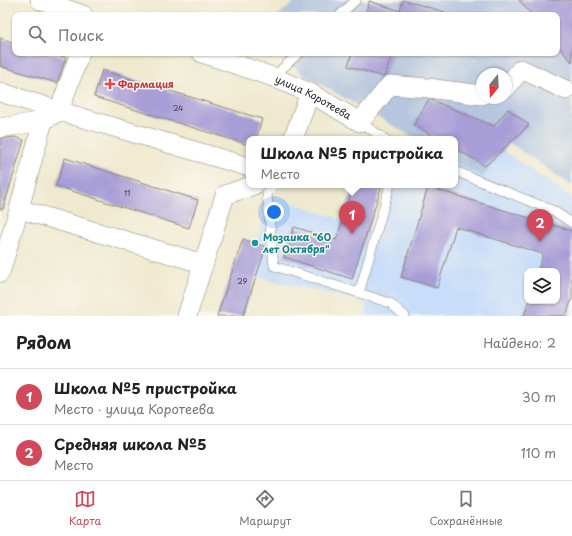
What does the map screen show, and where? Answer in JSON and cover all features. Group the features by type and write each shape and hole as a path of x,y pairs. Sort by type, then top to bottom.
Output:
{"street":[{"path":"40,0 74,12"},
{"path":"0,128 43,121 59,111 79,56"},
{"name":"улица Коротеева","path":"211,56 273,77 310,93 360,122 390,85 428,88 476,95"},
{"path":"512,81 522,69 566,90"},
{"path":"0,92 246,166"},
{"path":"294,136 310,93"},
{"path":"0,273 43,121"},
{"path":"187,316 225,195 246,188"},
{"path":"19,208 204,264"}],"lane":[{"path":"343,12 356,0"},
{"path":"273,77 296,56"},
{"path":"360,122 381,136"},
{"path":"458,173 554,210 572,223"},
{"path":"272,188 268,194 274,266 390,303 405,316"},
{"path":"359,293 389,188"}],"shaded area":[{"path":"297,0 572,0 572,186 510,143 483,177 458,164 458,136 411,136 301,73 284,56 560,56 560,12 282,12"},
{"path":"498,147 572,198 572,316 366,316 366,302 252,276 267,194 374,231 389,188 458,188 458,159"}],"building":[{"path":"403,0 445,12 366,12 369,1 400,11"},
{"path":"519,0 572,0 572,62 560,48 560,12 529,12"},
{"path":"0,38 12,42 12,56 59,56 66,58 57,83 0,66"},
{"path":"351,56 392,56 383,77 348,66"},
{"path":"102,70 262,119 257,136 246,136 246,144 94,97"},
{"path":"429,99 494,126 508,109 529,125 485,166 458,150 458,136 433,136 414,125"},
{"path":"14,137 24,140 3,209 0,209 0,139"},
{"path":"65,158 198,200 189,228 56,186"},
{"path":"353,188 381,188 352,279 284,257 294,227 336,240"},
{"path":"428,188 572,231 572,298 566,316 524,316 528,304 560,304 560,268 539,268 543,254 456,227 437,288 401,277"},
{"path":"243,239 266,247 243,316 217,316"}],"place":[{"name":"Фармация","path":"110,84"},
{"name":"Школа №5 пристройка","path":"352,234"},
{"name":"Средняя школа №5","path":"540,242"},
{"name":"Мозаика \"60 лет Октября\"","path":"255,243"}]}
